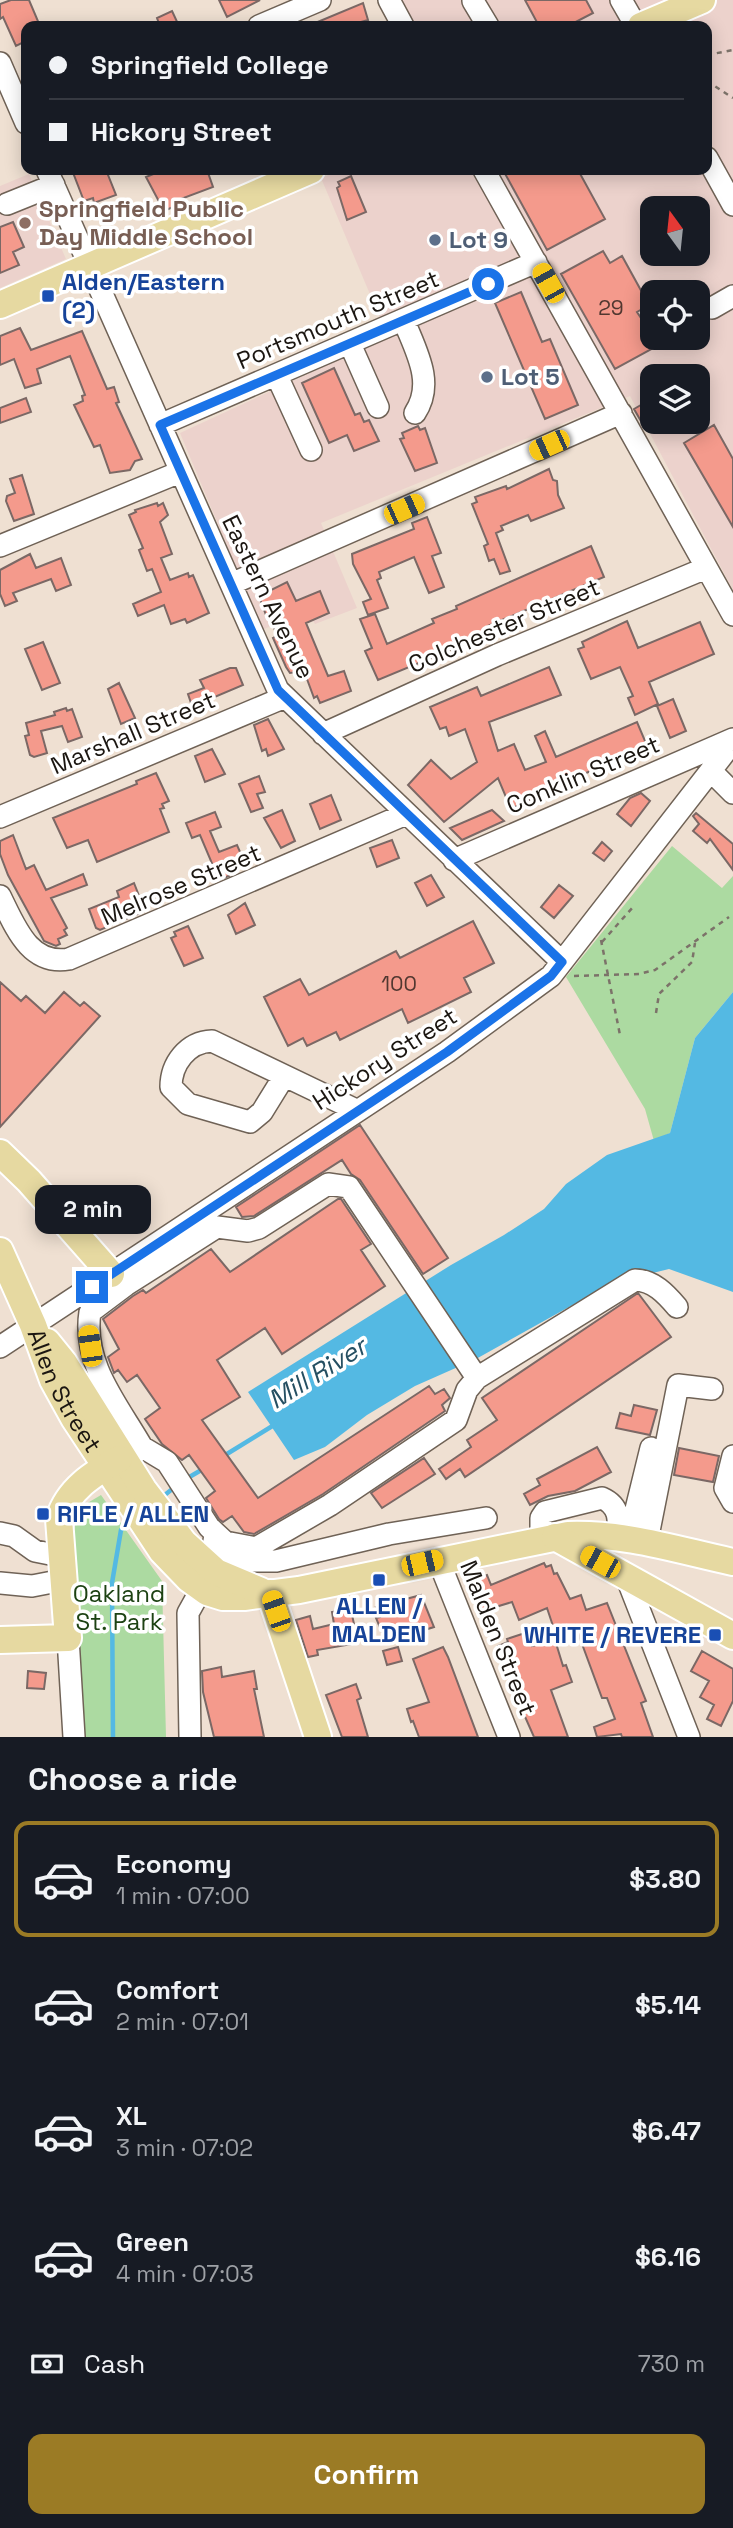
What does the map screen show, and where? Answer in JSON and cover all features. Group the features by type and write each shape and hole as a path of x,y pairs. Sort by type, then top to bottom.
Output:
{"main road":[{"path":"651,21 702,0"},
{"path":"0,305 299,175"},
{"path":"0,1153 29,1181 117,1281"},
{"name":"Allen Street","path":"0,1251 33,1325 52,1380 124,1457 133,1492 153,1521 184,1544 207,1579 234,1581 270,1593 309,1588 548,1537 631,1539 733,1562"},
{"path":"0,1640 68,1638 59,1519 66,1501 77,1487 124,1457"},
{"path":"548,1537 733,1636"},
{"path":"270,1593 318,1737"}],"street":[{"path":"271,21 320,0"},
{"path":"389,0 401,21"},
{"path":"621,0 636,21"},
{"path":"474,1 485,21"},
{"path":"0,63 21,111"},
{"path":"712,167 733,205"},
{"path":"487,175 733,615"},
{"path":"7,204 50,177"},
{"name":"Eastern Avenue","path":"50,177 278,690 567,969"},
{"name":"Portsmouth Street","path":"160,425 536,262"},
{"path":"712,308 733,296"},
{"path":"404,320 426,383 424,399 415,413"},
{"path":"350,344 378,407"},
{"path":"277,376 311,450"},
{"path":"230,584 621,414"},
{"path":"0,546 180,472"},
{"name":"Colchester Street","path":"323,734 706,568"},
{"name":"Marshall Street","path":"0,817 285,697"},
{"name":"Hickory Street","path":"0,1347 33,1325 117,1281 356,1110 457,1045 551,976 567,969 733,741"},
{"name":"Conklin Street","path":"454,860 733,741"},
{"path":"711,771 733,793"},
{"name":"Melrose Street","path":"0,896 17,930 36,953 50,960 69,959 406,814"},
{"path":"283,1077 262,1112 250,1122 188,1104 171,1087 171,1075 190,1047 212,1041 356,1110"},
{"path":"477,1378 348,1187 338,1183 328,1184 259,1227 248,1231 217,1227 117,1281 90,1312 88,1328 93,1363 124,1457 167,1462 225,1542 256,1548 330,1505 456,1420 467,1390 477,1378 635,1280 645,1280 652,1284 677,1307"},
{"path":"631,1539 678,1385 712,1389"},
{"path":"631,1539 651,1448"},
{"path":"733,1456 726,1488 733,1502"},
{"path":"548,1537 541,1518 545,1512 603,1498 618,1514 631,1539"},
{"path":"216,1533 213,1547 229,1561 276,1561 389,1534 486,1518"},
{"path":"0,1533 14,1536 62,1568 32,1586 0,1583"},
{"name":"Malden Street","path":"438,1559 509,1737"},
{"path":"625,1576 689,1737"},
{"path":"190,1737 188,1613 207,1579"},
{"path":"68,1638 74,1737"}],"path":[{"path":"712,54 733,50"},
{"path":"712,84 733,98"},
{"path":"602,943 633,907"},
{"path":"567,969 608,976 655,970 729,917"},
{"path":"600,933 620,1035"},
{"path":"656,1013 659,994 692,962 695,943"}],"shaded area":[{"path":"400,0 733,0 733,590 650,434 710,434 710,364 640,364 640,415 630,396 321,523 357,608 315,624 306,611 262,630 180,433 388,337 321,178 328,175 712,175 712,21 412,21"},
{"name":"Springfield Public Day Middle School","path":"29,175 66,259 0,288 0,186"}],"green space":[{"path":"672,846 722,888 733,876 733,992 695,1038 670,1133 654,1141 645,1109 566,977"},
{"name":"Oakland St. Park","path":"101,1495 162,1581 166,1737 83,1737 70,1548 79,1508"}],"water":[{"path":"733,992 733,1292 669,1269 612,1283 476,1359 415,1386 367,1415 325,1447 294,1460 248,1392 544,1209 566,1184 607,1155 670,1133 695,1038"}],"building":[{"path":"11,0 29,0 38,21 21,21 21,44 16,46 3,17 0,19 0,4"},
{"path":"219,0 260,0 227,17"},
{"path":"525,0 586,0 593,13 578,21 536,21"},
{"path":"363,3 368,20 364,21 320,21"},
{"path":"172,11 177,21 158,21 157,18"},
{"path":"74,175 108,175 116,195 94,203 93,198 84,201"},
{"path":"209,175 213,187 178,200 180,204 164,211 146,177"},
{"path":"506,175 581,175 605,219 547,250"},
{"path":"351,176 366,212 347,220 337,188 340,186 338,182"},
{"path":"13,222 24,247 13,252 19,265 0,273 0,227"},
{"path":"603,251 610,263 622,256 640,289 640,310 637,312 640,316 640,350 650,350 615,369 561,274"},
{"path":"521,292 542,342 550,339 578,405 545,419 495,303"},
{"path":"20,328 31,350 82,331 107,389 114,387 119,402 116,403 142,459 135,461 130,470 110,473 100,445 94,447 74,405 83,401 82,396 85,395 70,356 37,369 41,383 25,388 14,359 0,365 0,336"},
{"path":"334,368 355,415 360,413 364,422 369,420 379,441 354,451 347,435 329,443 302,383"},
{"path":"26,398 31,412 0,423 0,408"},
{"path":"640,406 640,420 634,409"},
{"path":"714,425 733,459 733,527 684,443 699,434 710,434 710,427"},
{"path":"418,426 420,430 425,428 437,463 415,471 400,439 404,438 402,433"},
{"path":"549,469 553,480 557,481 558,495 564,508 531,521 528,515 501,526 503,530 496,533 510,571 500,574 494,559 489,561 484,546 488,544 472,504 477,502 475,497 506,486 507,489"},
{"path":"22,475 34,514 14,521 6,501 7,496 15,493 10,479"},
{"path":"157,503 158,506 163,503 168,515 160,522 172,554 161,558 170,580 188,573 189,577 193,575 209,613 187,623 185,619 171,624 164,605 138,616 133,604 161,592 152,569 147,571 139,550 143,548 129,515 136,512 135,510"},
{"path":"427,517 441,553 432,556 444,587 429,593 414,557 379,572 381,578 377,580 388,608 368,615 363,602 371,599 353,564 352,554 414,529 412,523"},
{"path":"591,546 604,577 488,626 482,630 484,636 378,680 365,651 372,648 360,619 375,614 387,644 434,623 432,619 457,609 456,606"},
{"path":"30,554 36,568 61,558 71,585 56,591 51,579 13,593 17,601 5,606 0,594 0,570"},
{"path":"287,582 296,601 320,591 329,613 306,623 328,676 344,671 351,691 320,703 317,696 314,698 304,671 290,673 286,667 273,638 277,636 269,614 266,615 260,599 266,597 265,593"},
{"path":"627,621 638,648 700,622 714,654 649,682 658,704 635,715 628,698 633,696 620,667 591,679 578,649 584,647 582,642"},
{"path":"43,642 60,683 42,690 25,649"},
{"path":"549,667 561,695 489,722 498,751 514,744 525,770 546,762 535,736 545,731 556,757 637,722 648,748 586,773 511,809 498,778 444,822 408,785 431,760 451,779 477,762 465,729 449,736 446,727 440,729 430,707 477,687 481,696"},
{"path":"236,668 243,685 205,701 207,707 194,712 188,694 204,688 200,680"},
{"path":"119,683 135,718 121,724 108,689"},
{"path":"673,699 686,731 670,738 657,706"},
{"path":"66,708 67,711 72,709 82,737 68,742 62,726 41,731 47,753 34,757 30,755 25,736 29,735 26,723 55,715 54,712"},
{"path":"268,719 284,749 268,756 266,749 262,751 254,725"},
{"path":"212,749 225,774 205,782 195,756"},
{"path":"156,773 169,801 162,804 164,808 160,809 169,832 97,862 88,840 67,848 53,818 137,784 136,781"},
{"path":"259,776 265,792 257,794 263,808 251,812 239,784"},
{"path":"641,793 650,801 631,826 617,814 630,798"},
{"path":"331,795 341,820 320,829 310,804"},
{"path":"282,810 295,841 281,848 264,818"},
{"path":"492,810 504,821 462,840 450,828"},
{"path":"215,812 221,827 210,831 219,852 237,845 244,861 226,869 229,876 219,880 200,835 192,838 186,823"},
{"path":"696,813 733,844 733,870 710,839 707,843 693,831 699,824 693,816"},
{"path":"13,835 26,869 34,865 46,890 83,874 87,885 51,898 67,928 64,930 67,935 58,939 60,944 56,946 44,941 8,875 0,854 0,841"},
{"path":"392,840 399,858 377,867 370,848"},
{"path":"602,842 612,851 604,861 593,853"},
{"path":"431,875 444,897 427,906 415,883"},
{"path":"134,883 145,911 100,930 96,928 89,909 119,897 117,891"},
{"path":"559,885 573,896 554,918 541,907"},
{"path":"245,903 255,925 236,934 228,915"},
{"path":"473,921 494,963 464,978 471,992 408,1023 402,1009 340,1040 336,1032 307,1046 303,1038 288,1046 264,997 300,979 309,995 396,951 400,958"},
{"path":"188,926 203,958 184,966 171,938 176,936 174,932"},
{"path":"0,982 21,1001 26,996 45,1013 64,992 80,1006 84,1002 100,1016 0,1127"},
{"path":"360,1125 448,1258 423,1274 360,1180 351,1174 342,1160 254,1216 242,1217 236,1207"},
{"path":"341,1199 371,1244 361,1250 385,1286 282,1354 265,1328 217,1360 240,1397 202,1420 258,1498 429,1386 435,1394 444,1389 450,1398 442,1405 445,1411 323,1494 254,1534 244,1532 232,1516 223,1522 219,1519 206,1498 215,1491 189,1455 182,1460 162,1444 145,1419 160,1408 137,1375 127,1382 118,1370 114,1373 108,1357 119,1349 103,1319 133,1296 143,1290 146,1293 211,1249 230,1272"},
{"path":"638,1293 671,1337 465,1477 460,1469 446,1479 439,1469 471,1447 467,1440 497,1420 482,1398"},
{"path":"634,1405 657,1410 650,1435 616,1428 620,1413 631,1416"},
{"path":"597,1447 611,1472 575,1491 548,1496 530,1505 524,1494 540,1485 537,1479"},
{"path":"679,1448 719,1456 713,1482 674,1475"},
{"path":"424,1458 435,1474 382,1508 371,1493"},
{"path":"544,1563 546,1567 551,1565 554,1574 557,1573 570,1599 581,1595 586,1610 607,1603 646,1701 641,1703 653,1737 622,1737 621,1734 597,1737 594,1727 615,1719 607,1698 602,1698 575,1625 555,1632 547,1608 519,1620 512,1602 479,1612 469,1587 477,1584 475,1579 487,1575 491,1585"},
{"path":"421,1595 434,1627 386,1642 376,1618 380,1617 376,1607"},
{"path":"351,1610 358,1643 317,1650 318,1655 308,1657 296,1620 310,1616 313,1629 334,1624 332,1612"},
{"path":"528,1632 532,1646 555,1640 563,1666 566,1665 572,1682 551,1690 568,1737 534,1737 510,1683 498,1646 508,1642 507,1639"},
{"path":"398,1647 402,1661 387,1665 383,1651"},
{"path":"443,1647 478,1737 419,1737 413,1721 411,1722 407,1709 429,1702 413,1659"},
{"path":"702,1651 733,1669 733,1701 721,1726 707,1719 714,1705 700,1697 709,1681 691,1671"},
{"path":"221,1667 222,1677 254,1671 257,1689 254,1689 264,1737 214,1737 203,1692 202,1671"},
{"path":"28,1671 46,1673 44,1689 27,1688"},
{"path":"356,1684 361,1698 357,1700 368,1737 342,1737 326,1695"}],"waterway":[{"name":"Mill River","path":"222,1457 274,1425"},
{"name":"Mill River","path":"186,1479 203,1469"},
{"name":"Mill River","path":"161,1498 176,1486"},
{"name":"Mill River","path":"113,1737 112,1583 121,1530 132,1521"}],"place":[{"name":"Springfield Public Day Middle School","path":"25,223"},
{"name":"Lot 9","path":"435,240"},
{"name":"Alden/Eastern (2)","path":"48,296"},
{"name":"Lot 5","path":"487,377"},
{"name":"RIFLE / ALLEN","path":"43,1514"},
{"name":"ALLEN / MALDEN","path":"379,1580"},
{"name":"WHITE / REVERE","path":"715,1635"}],"route":[{"path":"92,1287 341,1119 447,1052 551,976 562,962 278,690 160,425 488,284"}]}
